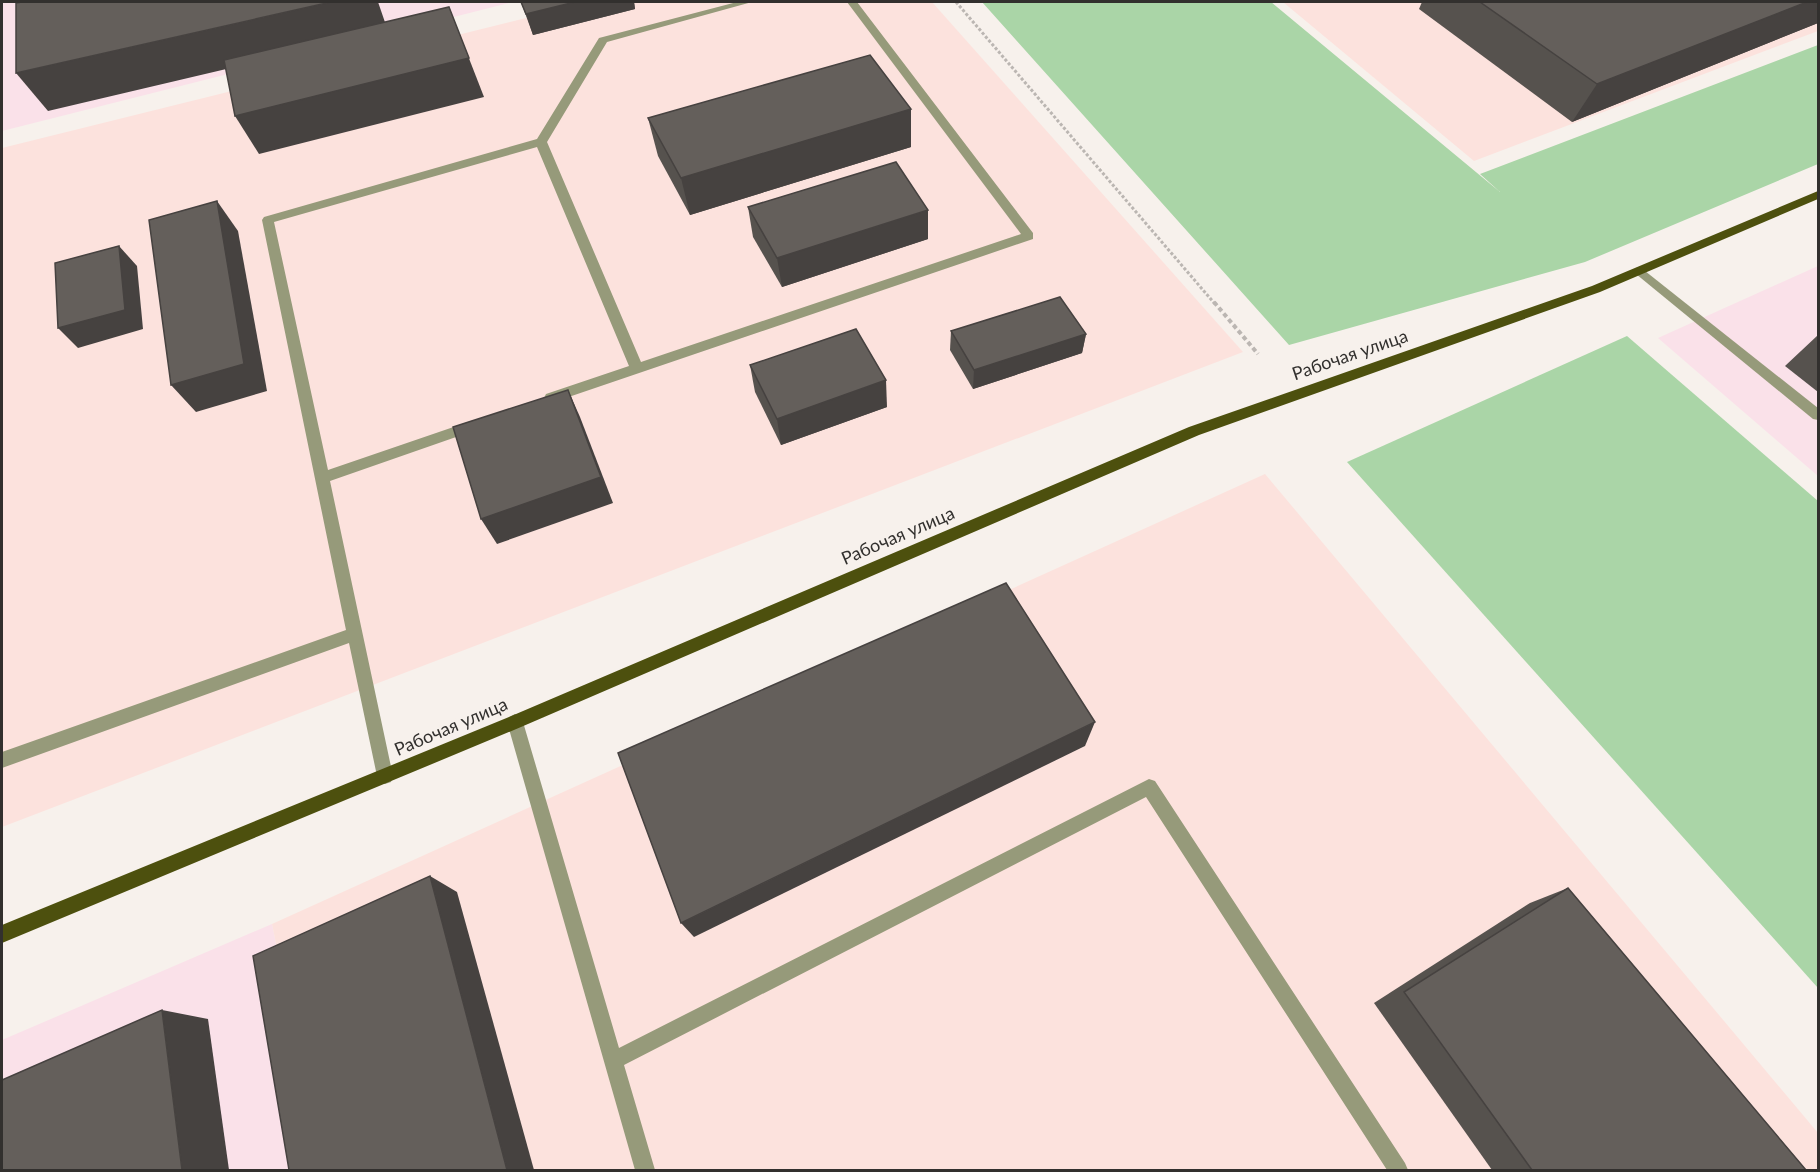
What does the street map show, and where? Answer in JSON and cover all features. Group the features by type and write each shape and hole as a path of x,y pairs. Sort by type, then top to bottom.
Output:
{"main road":[{"name":"Рабочая улица","path":"2,934 515,722 1194,431 1585,293 1818,195"}],"lane":[{"path":"385,776 268,220 542,142 603,40 747,2"},
{"path":"536,404 1029,236 852,2"},
{"path":"542,142 638,368"},
{"path":"1640,271 1818,415"},
{"path":"321,478 490,419"},
{"path":"2,760 355,634"},
{"path":"515,722 645,1170"},
{"path":"613,1061 1149,787 1398,1170"}],"path":[{"path":"956,2 1258,354"}],"shaded area":[{"path":"2,2 513,2 2,131"},
{"path":"591,2 932,2 1243,352 2,827 2,148"},
{"path":"1283,2 1818,2 1818,31 1474,161"},
{"path":"1818,266 1818,476 1658,338"},
{"path":"1265,474 1818,1133 1818,1170 322,1170 272,924"},
{"path":"272,924 322,1170 2,1170 2,1040"}],"green space":[{"path":"982,2 1271,2 1500,192 1480,174 1818,45 1818,164 1585,262 1289,345"},
{"path":"1627,336 1818,501 1818,988 1347,462"}],"building":[{"path":"331,2 16,73 16,3"},
{"path":"521,2 575,2 526,14"},
{"path":"1480,2 1807,2 1597,84"},
{"path":"449,7 469,58 235,116 224,60"},
{"path":"870,55 911,109 681,178 648,118"},
{"path":"896,162 928,210 777,258 748,207"},
{"path":"217,201 244,364 171,385 149,220"},
{"path":"119,246 125,310 58,328 55,263"},
{"path":"1060,297 1086,334 974,370 951,331"},
{"path":"856,329 886,380 777,419 750,365"},
{"path":"568,390 601,477 481,519 453,427"},
{"path":"1006,583 1095,722 681,923 618,753"},
{"path":"430,876 507,1170 289,1170 253,956"},
{"path":"1568,888 1806,1170 1532,1170 1404,992"},
{"path":"162,1010 182,1170 2,1170 2,1080"}]}
